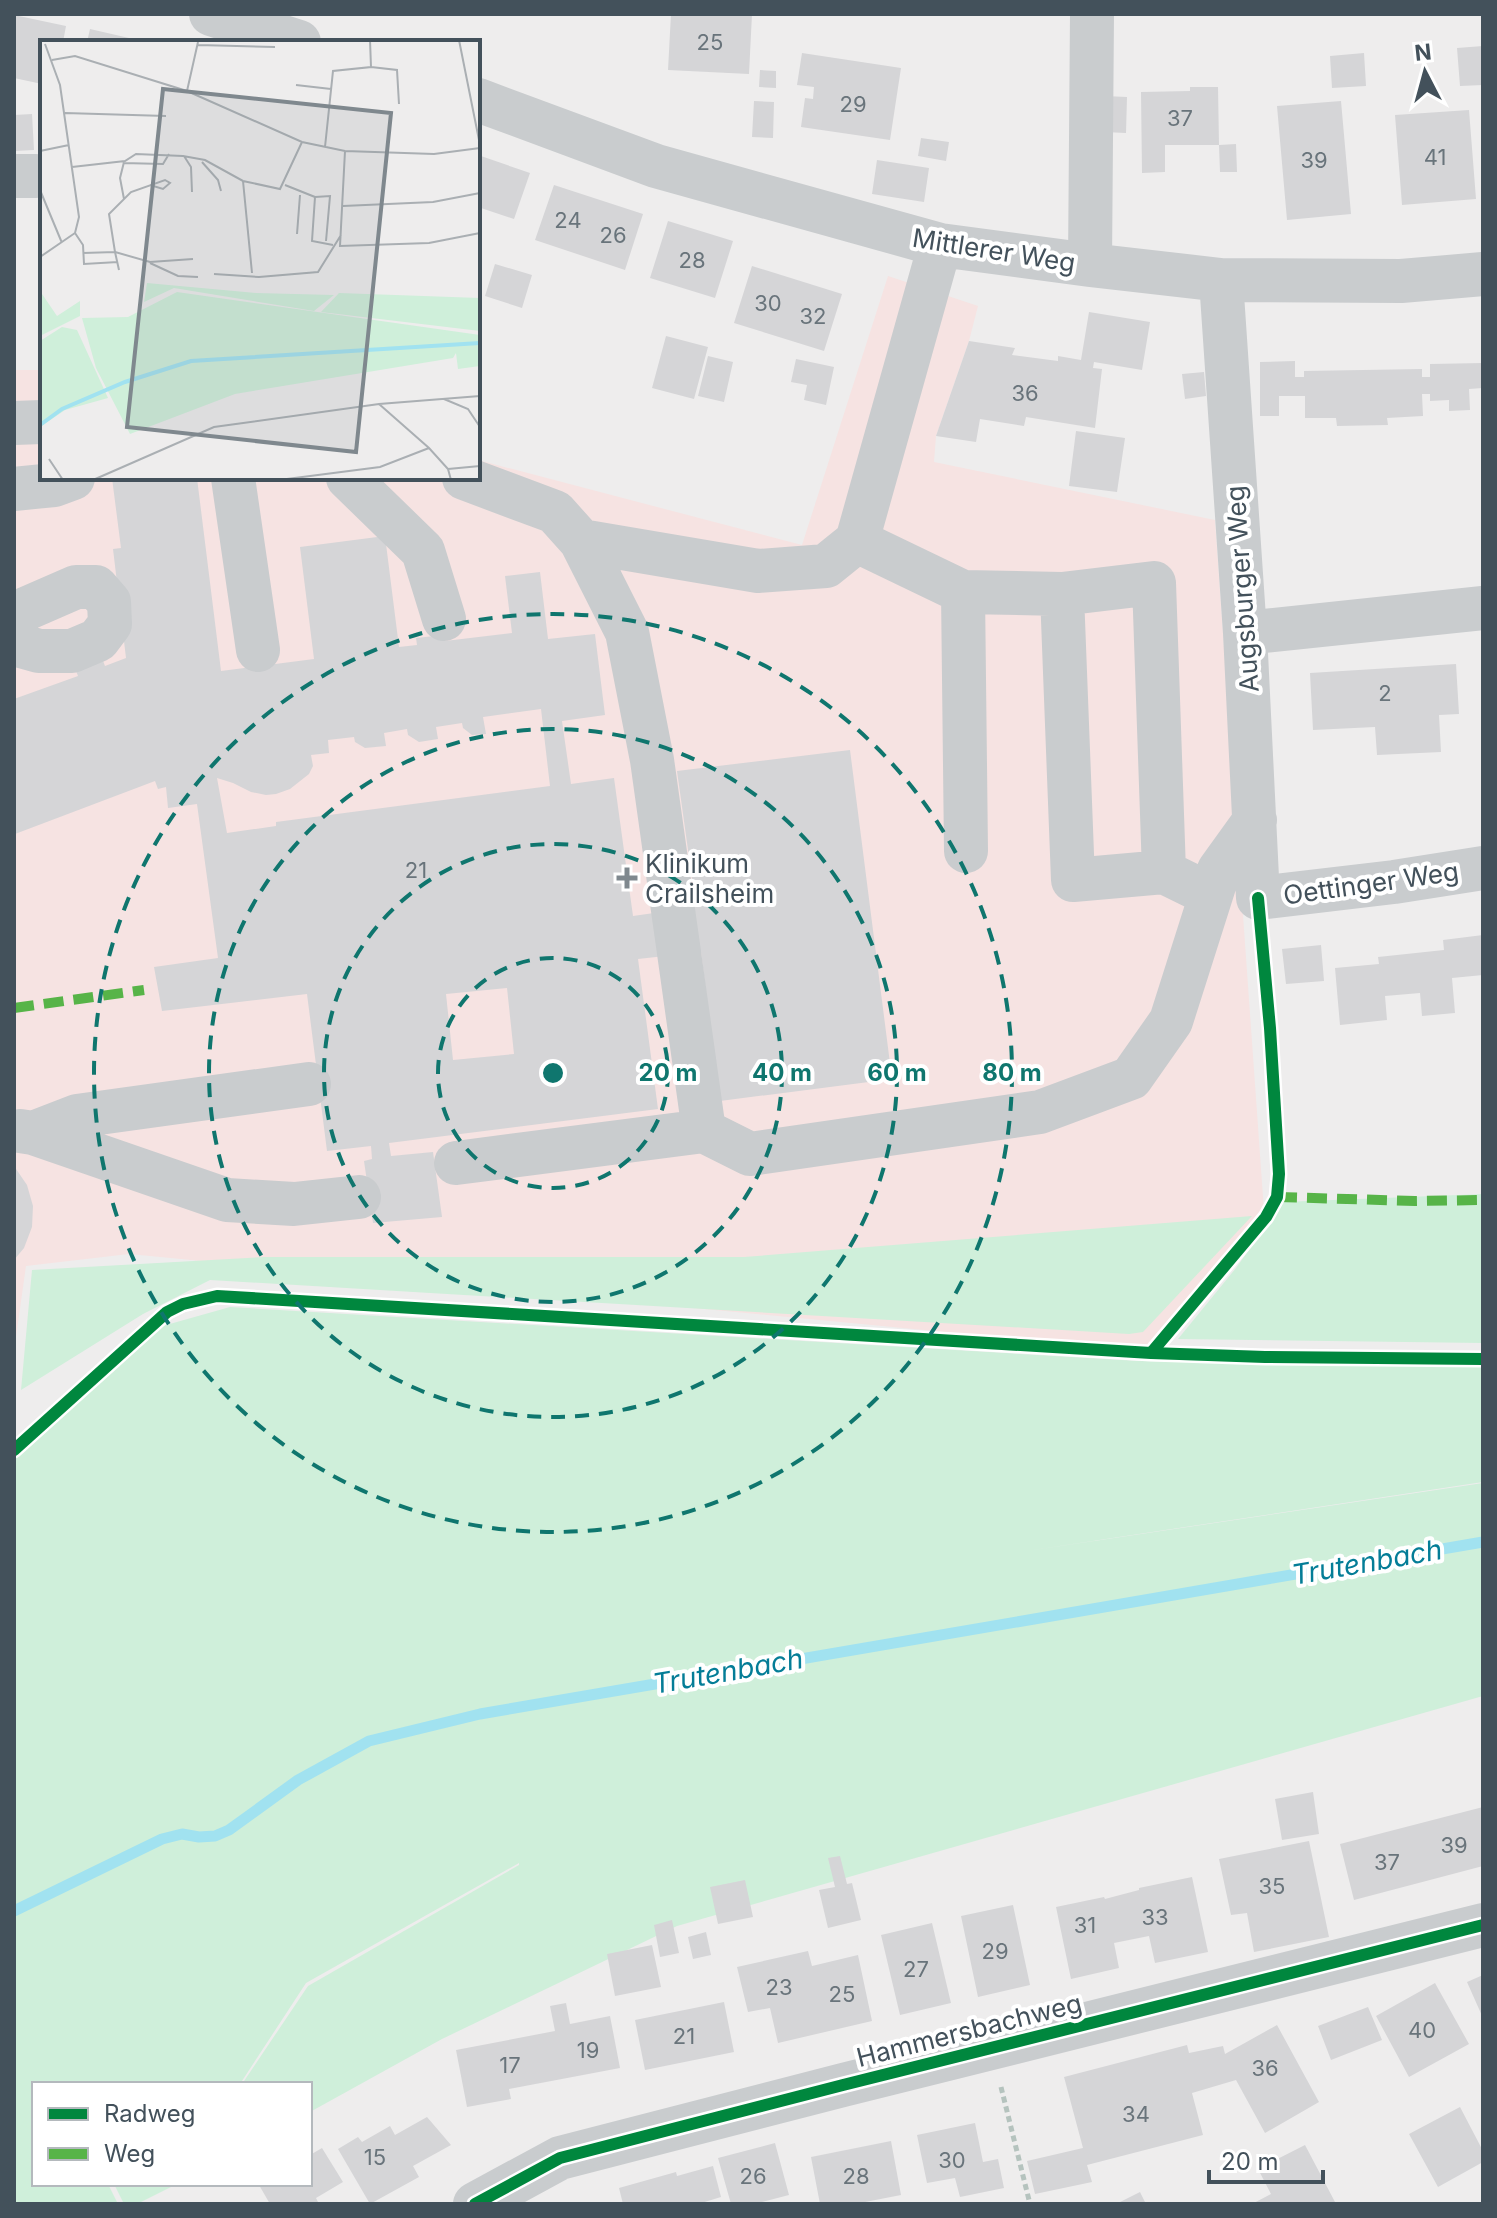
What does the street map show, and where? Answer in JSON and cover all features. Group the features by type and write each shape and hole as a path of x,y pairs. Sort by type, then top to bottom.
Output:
{"street":[{"path":"211,14 293,40"},
{"path":"1090,265 1092,14"},
{"name":"Mittlerer Weg","path":"480,101 656,166 940,245 1221,280 1401,281 1483,274"},
{"path":"581,541 758,571 826,566 857,541 940,245"},
{"name":"Augsburger Weg","path":"1221,280 1245,633 1258,898"},
{"path":"14,423 40,422"},
{"path":"14,489 54,485 68,480"},
{"path":"233,480 258,650"},
{"path":"350,480 423,551 444,619"},
{"path":"469,480 555,512 581,541 627,632 652,760 704,1131"},
{"path":"857,541 963,592 1062,594 1154,583 1164,872"},
{"path":"14,614 76,587 96,587 109,602 110,624 98,640 72,651 39,651 14,644"},
{"path":"963,592 966,851"},
{"path":"1062,594 1073,880 1164,872 1211,895"},
{"path":"1245,633 1483,608"},
{"path":"456,1163 704,1131 750,1154 1040,1112 1131,1078 1171,1021 1219,870 1255,820"},
{"name":"Oettinger Weg","path":"1258,898 1483,868"},
{"path":"24,1132 77,1116 309,1084"},
{"path":"24,1132 227,1200 294,1204 359,1197"},
{"name":"Hammersbachweg","path":"475,2204 560,2158 1483,1925"}],"path":[{"path":"991,2047 1030,2204"}],"shaded area":[{"name":"Klinikum Crailsheim","path":"888,276 978,306 936,436 934,462 1215,520 1264,1211 1145,1351 129,1254 26,1266 14,1351 14,370 40,370 40,480 480,480 480,461 802,545"}],"green space":[{"path":"1483,1194 1483,1343 1178,1339 1236,1268 1283,1202"},
{"path":"1252,1216 1143,1332 1129,1334 210,1280 143,1314 21,1390 32,1270 264,1257 744,1257"},
{"path":"230,1307 1139,1361 1483,1367 1483,1482 1020,1552 1483,1483 1483,1696 677,1926 442,2039 312,2111 312,2082 243,2082 308,1986 519,1863 306,1983 241,2082 32,2082 32,2186 109,2186 118,2204 14,2204 14,1456 152,1329"},
{"path":"115,2186 173,2186 137,2204 124,2204"}],"building":[{"path":"671,14 752,14 749,74 668,70"},
{"path":"14,15 66,26 63,40 40,40 40,84 14,78"},
{"path":"90,29 138,40 87,40"},
{"path":"1483,46 1483,85 1460,86 1457,48"},
{"path":"802,53 901,68 890,140 801,127 805,98 813,99 814,87 797,85"},
{"path":"1364,53 1366,86 1332,88 1330,56"},
{"path":"760,70 776,71 776,88 759,87"},
{"path":"1190,87 1218,87 1219,145 1165,145 1165,172 1142,173 1141,92 1190,91"},
{"path":"1105,96 1127,97 1126,133 1104,132"},
{"path":"754,101 774,102 773,138 752,137"},
{"path":"1341,101 1351,214 1287,220 1277,106"},
{"path":"1469,110 1476,199 1402,205 1395,115"},
{"path":"32,114 34,150 14,151 14,115"},
{"path":"921,138 949,142 946,161 918,156"},
{"path":"1236,144 1237,172 1220,172 1219,145"},
{"path":"480,156 530,173 514,219 480,208"},
{"path":"877,160 929,168 924,202 872,194"},
{"path":"554,185 643,214 625,270 535,240"},
{"path":"668,221 733,241 715,298 650,278"},
{"path":"495,264 532,275 522,308 485,296"},
{"path":"752,266 842,294 824,351 734,323"},
{"path":"1089,312 1150,322 1142,370 1094,362 1093,368 1102,369 1095,428 1026,417 1024,426 980,419 976,442 936,436 969,341 1015,348 1012,355 1058,361 1058,356 1081,360"},
{"path":"666,336 708,347 694,399 652,388"},
{"path":"708,356 733,362 724,402 698,396"},
{"path":"796,359 834,367 826,405 804,400 807,385 791,382"},
{"path":"1295,361 1295,377 1304,377 1304,371 1422,369 1422,377 1430,377 1430,364 1483,363 1483,388 1469,389 1470,410 1449,411 1449,400 1430,401 1430,394 1422,394 1423,416 1387,418 1388,425 1337,426 1336,418 1305,418 1305,396 1279,396 1279,416 1260,416 1260,362"},
{"path":"1204,372 1206,396 1185,399 1182,374"},
{"path":"1076,431 1125,438 1117,492 1069,486"},
{"path":"112,480 197,480 221,671 314,659 300,547 385,536 399,647 417,645 416,638 444,635 445,641 512,633 505,576 540,572 548,639 595,634 605,715 562,721 571,784 614,778 633,916 696,907 677,771 850,750 892,1079 720,1101 701,952 638,959 658,1109 389,1143 391,1156 433,1152 442,1217 373,1223 364,1161 372,1159 371,1146 327,1151 307,994 162,1011 154,967 218,958 197,804 168,808 166,787 158,789 155,781 15,834 14,699 78,676 70,655 97,645 105,666 126,658 113,549 121,548","holes":["541,709 550,786 276,822 276,826 227,833 217,778 251,792 276,794 290,789 309,774 313,766 311,755 329,753 328,740 354,737 355,742 365,748 386,746 384,733 407,729 408,735 419,742 438,739 436,727 462,723 463,728 472,735 486,734 483,717","507,988 514,1054 453,1060 446,994"]},
{"path":"1456,664 1459,714 1439,715 1441,752 1377,755 1375,727 1313,730 1310,673"},
{"path":"1483,935 1483,975 1452,978 1455,1013 1422,1016 1420,993 1385,996 1387,1020 1340,1025 1335,968 1379,964 1378,957 1444,950 1443,940"},
{"path":"1321,945 1324,981 1286,984 1282,949"},
{"path":"14,1166 27,1185 33,1206 32,1227 24,1248 14,1260"},
{"path":"1313,1792 1319,1834 1282,1840 1275,1799"},
{"path":"1483,1807 1483,1866 1354,1900 1340,1844"},
{"path":"1309,1841 1329,1937 1254,1952 1247,1913 1231,1915 1219,1859"},
{"path":"840,1856 847,1884 852,1883 861,1920 828,1928 819,1890 835,1887 828,1858"},
{"path":"1192,1877 1208,1952 1155,1963 1149,1936 1114,1943 1119,1968 1071,1979 1056,1907 1105,1899"},
{"path":"745,1880 753,1917 718,1924 710,1887"},
{"path":"1013,1905 1030,1985 978,1997 961,1916"},
{"path":"672,1920 679,1953 660,1957 654,1925"},
{"path":"932,1923 951,2003 900,2015 881,1935"},
{"path":"706,1932 711,1955 693,1959 688,1937"},
{"path":"652,1945 661,1987 615,1996 607,1954"},
{"path":"808,1951 812,1966 858,1955 872,2021 778,2043 770,2008 748,2012 737,1967"},
{"path":"1483,1975 1483,2018 1467,1982"},
{"path":"1435,1983 1469,2044 1409,2077 1376,2016"},
{"path":"724,2002 734,2052 645,2070 635,2020"},
{"path":"566,2003 570,2024 610,2016 620,2068 509,2089 511,2099 467,2107 456,2050 555,2031 550,2006"},
{"path":"1368,2007 1382,2040 1331,2060 1318,2026"},
{"path":"1277,2025 1319,2102 1265,2133 1236,2080 1192,2093 1203,2135 1087,2165 1092,2182 1035,2194 1027,2161 1083,2148 1064,2077 1187,2045 1189,2053 1223,2046 1225,2054"},
{"path":"1460,2107 1483,2151 1483,2162 1438,2187 1409,2134"},
{"path":"427,2117 451,2145 413,2166 419,2177 370,2204 338,2149 358,2137 362,2142 390,2126 395,2135"},
{"path":"975,2123 983,2162 998,2159 1004,2188 960,2197 955,2178 927,2183 917,2135"},
{"path":"891,2141 901,2195 855,2204 820,2204 811,2157"},
{"path":"775,2143 789,2195 754,2204 731,2204 718,2158"},
{"path":"1305,2145 1335,2202 1252,2204 1271,2194 1258,2169"},
{"path":"322,2148 343,2182 316,2198 319,2204 270,2204 260,2186 312,2186 312,2154"},
{"path":"713,2166 721,2197 698,2204 623,2204 619,2188 676,2172 677,2176"},
{"path":"1140,2192 1146,2204 1116,2204"}],"waterway":[{"name":"Trutenbach","path":"14,1911 162,1839 182,1834 215,1836 229,1830 298,1780 369,1741 480,1714 1483,1542"}],"marked path":[{"path":"14,1008 144,990"},
{"path":"1277,1197 1483,1200"}],"cycle path":[{"path":"1151,1353 1266,1217 1277,1197 1279,1174 1270,1028 1258,898"},
{"path":"14,1450 167,1312 183,1304 217,1296 1151,1353 1483,1359"},
{"path":"475,2204 560,2158 1483,1925"}],"place":[{"name":"Klinikum Crailsheim","path":"627,878"}]}
